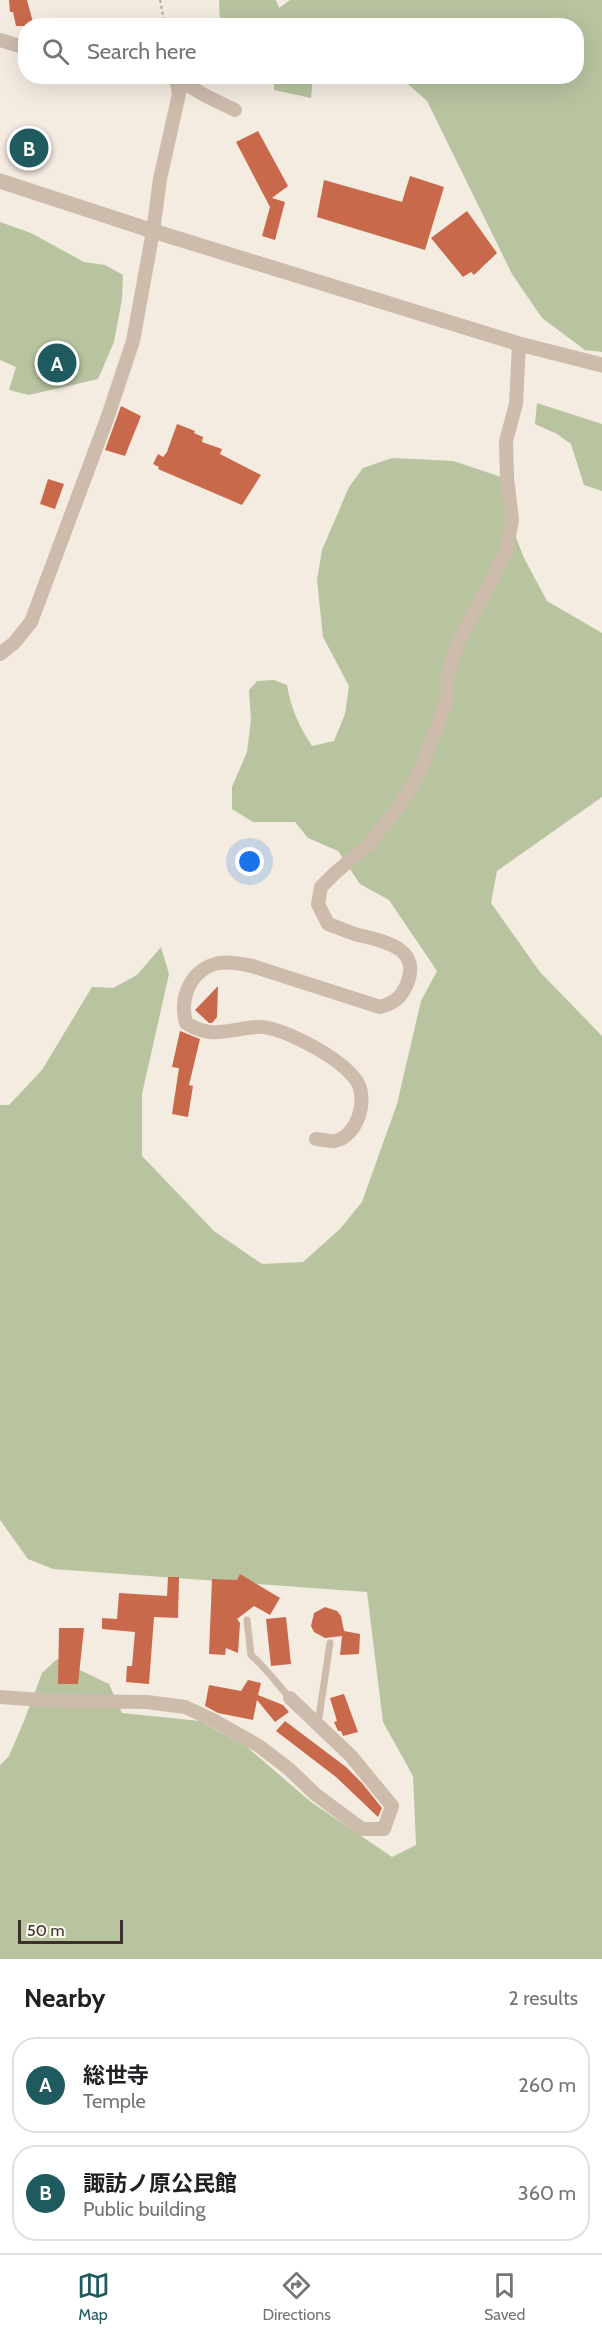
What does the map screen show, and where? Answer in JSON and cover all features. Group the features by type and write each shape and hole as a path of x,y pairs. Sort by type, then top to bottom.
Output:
{"street":[{"path":"0,40 18,46"},
{"path":"0,654 14,643 31,622 107,419 133,341 160,178 179,94 174,84"},
{"path":"183,84 235,110"},
{"path":"0,181 153,231 519,344 602,365"},
{"path":"316,1139 335,1141 349,1133 358,1117 363,1100 358,1082 352,1075 345,1067 328,1057 291,1036 276,1031 259,1027 217,1034 197,1030 186,1023 183,1010 187,990 203,969 218,963 232,962 252,966 380,1007 393,1003 403,995 409,978 409,962 402,950 387,942 328,924 318,904 321,887 369,844 400,805 420,772 447,700 446,681 457,645 506,552 512,520 507,478 506,441 516,404 519,344"},
{"path":"0,1697 56,1701 147,1702 185,1707 259,1746 289,1768 315,1794 362,1829 384,1828 392,1806 351,1756 290,1698"}],"lane":[{"path":"247,1620 251,1654 290,1698"},
{"path":"318,1726 330,1643"}],"path":[{"path":"160,0 163,18"}],"green space":[{"path":"219,0 276,0 279,8 290,0 602,0 602,352 585,350 542,318 512,274 427,101 408,84 584,84 584,18 220,18"},
{"path":"274,84 312,84 311,98 274,90"},
{"path":"0,222 31,233 84,262 105,265 123,275 122,299 114,342 98,379 29,395 9,390 16,367 0,360"},
{"path":"537,403 602,424 602,491 584,485 571,444 557,434 535,424"},
{"path":"392,458 453,461 504,478 508,517 524,558 547,601 602,633 602,797 497,871 491,903 540,972 602,1036 602,1959 0,1959 0,1765 9,1756 42,1673 57,1659 109,1684 122,1713 200,1721 247,1747 311,1802 392,1857 416,1845 413,1776 383,1722 367,1592 53,1569 28,1559 0,1520 0,1105 9,1105 42,1070 92,987 113,988 137,975 161,947 169,974 142,1094 142,1156 214,1231 262,1264 303,1262 340,1229 362,1202 397,1104 421,1001 437,971 389,900 360,884 338,851 308,838 295,822 253,822 232,809 232,787 247,752 251,719 249,690 257,681 274,680 287,685 296,717 312,746 334,741 345,714 349,686 323,637 317,580 322,550 349,487 363,468"}],"building":[{"path":"9,0 27,0 32,18 18,18 18,26 16,26 13,12 10,12"},
{"path":"258,131 288,186 272,198 285,202 275,240 262,236 270,207 236,142"},
{"path":"14,132 50,138 44,163 9,157"},
{"path":"410,176 444,187 425,250 317,217 324,180 402,202"},
{"path":"467,211 497,253 474,275 471,272 463,277 431,238"},
{"path":"121,406 141,416 125,456 105,450"},
{"path":"177,424 195,431 194,433 203,437 202,442 222,449 220,454 261,475 242,505 158,469 159,467 153,464 158,454 163,457 167,452"},
{"path":"48,479 64,484 55,509 40,504"},
{"path":"218,986 217,1017 209,1023 195,1010"},
{"path":"180,1031 200,1039 189,1085 193,1086 188,1117 172,1114 179,1068 172,1067"},
{"path":"240,1574 280,1598 270,1615 254,1606 237,1619 240,1623 238,1653 226,1648 225,1655 209,1654 212,1579 237,1580"},
{"path":"168,1577 179,1577 178,1618 154,1617 149,1684 126,1682 127,1666 132,1666 135,1632 102,1629 102,1618 117,1619 119,1593 167,1596"},
{"path":"325,1607 337,1611 341,1616 344,1631 360,1634 359,1654 340,1655 342,1636 325,1638 314,1632 311,1626 314,1613"},
{"path":"286,1617 291,1664 271,1666 266,1619"},
{"path":"59,1628 84,1628 78,1684 58,1684"},
{"path":"248,1680 261,1683 258,1695 283,1705 289,1712 275,1722 257,1700 253,1720 218,1713 205,1706 209,1685 241,1691"},
{"path":"344,1694 358,1732 343,1736 334,1722 337,1721 330,1698"},
{"path":"285,1721 346,1767 362,1783 382,1808 378,1817 336,1777 276,1731"}],"place":[{"name":"諏訪ノ原公民館","path":"29,148"},
{"name":"総世寺","path":"57,363"}]}
